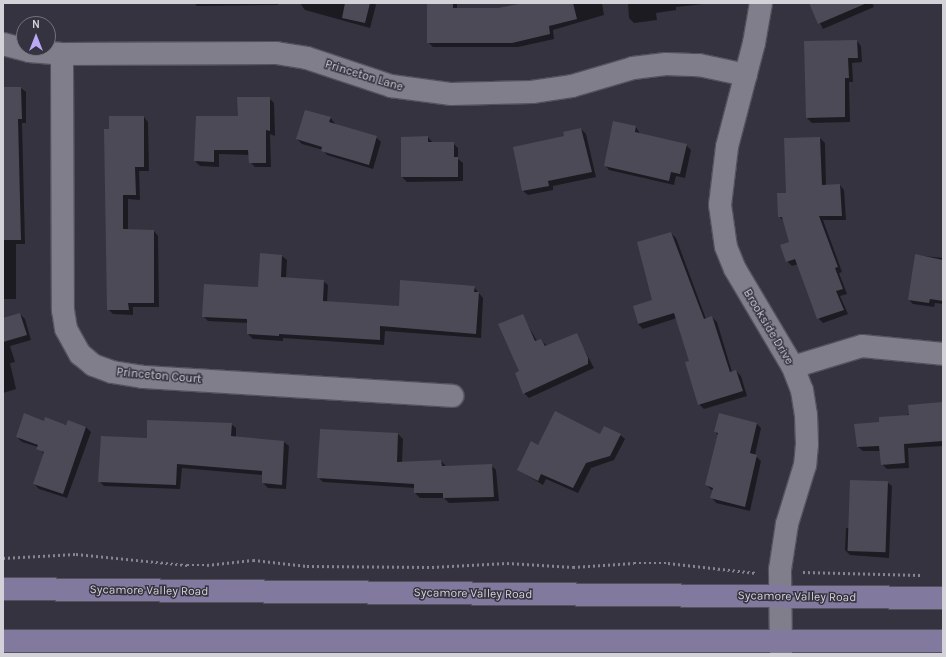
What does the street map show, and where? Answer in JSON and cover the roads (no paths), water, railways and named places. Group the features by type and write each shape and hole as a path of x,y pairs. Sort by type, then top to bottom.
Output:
{"main road":[{"name":"Sycamore Valley Road","path":"3,589 943,598"},
{"path":"3,641 781,648 943,641"}],"street":[{"name":"Brookside Drive","path":"761,3 746,75 727,147 722,177 722,224 735,270 793,366 802,390 807,444 805,465 783,547 781,648"},
{"name":"Princeton Lane","path":"3,44 29,51 62,54 276,53 307,58 391,86 451,94 532,92 572,86 633,68 666,64 700,66 746,75"},
{"name":"Princeton Court","path":"62,54 63,310 66,329 80,354 93,365 112,372 143,377 452,396"},
{"path":"793,366 862,346 943,354"}]}
